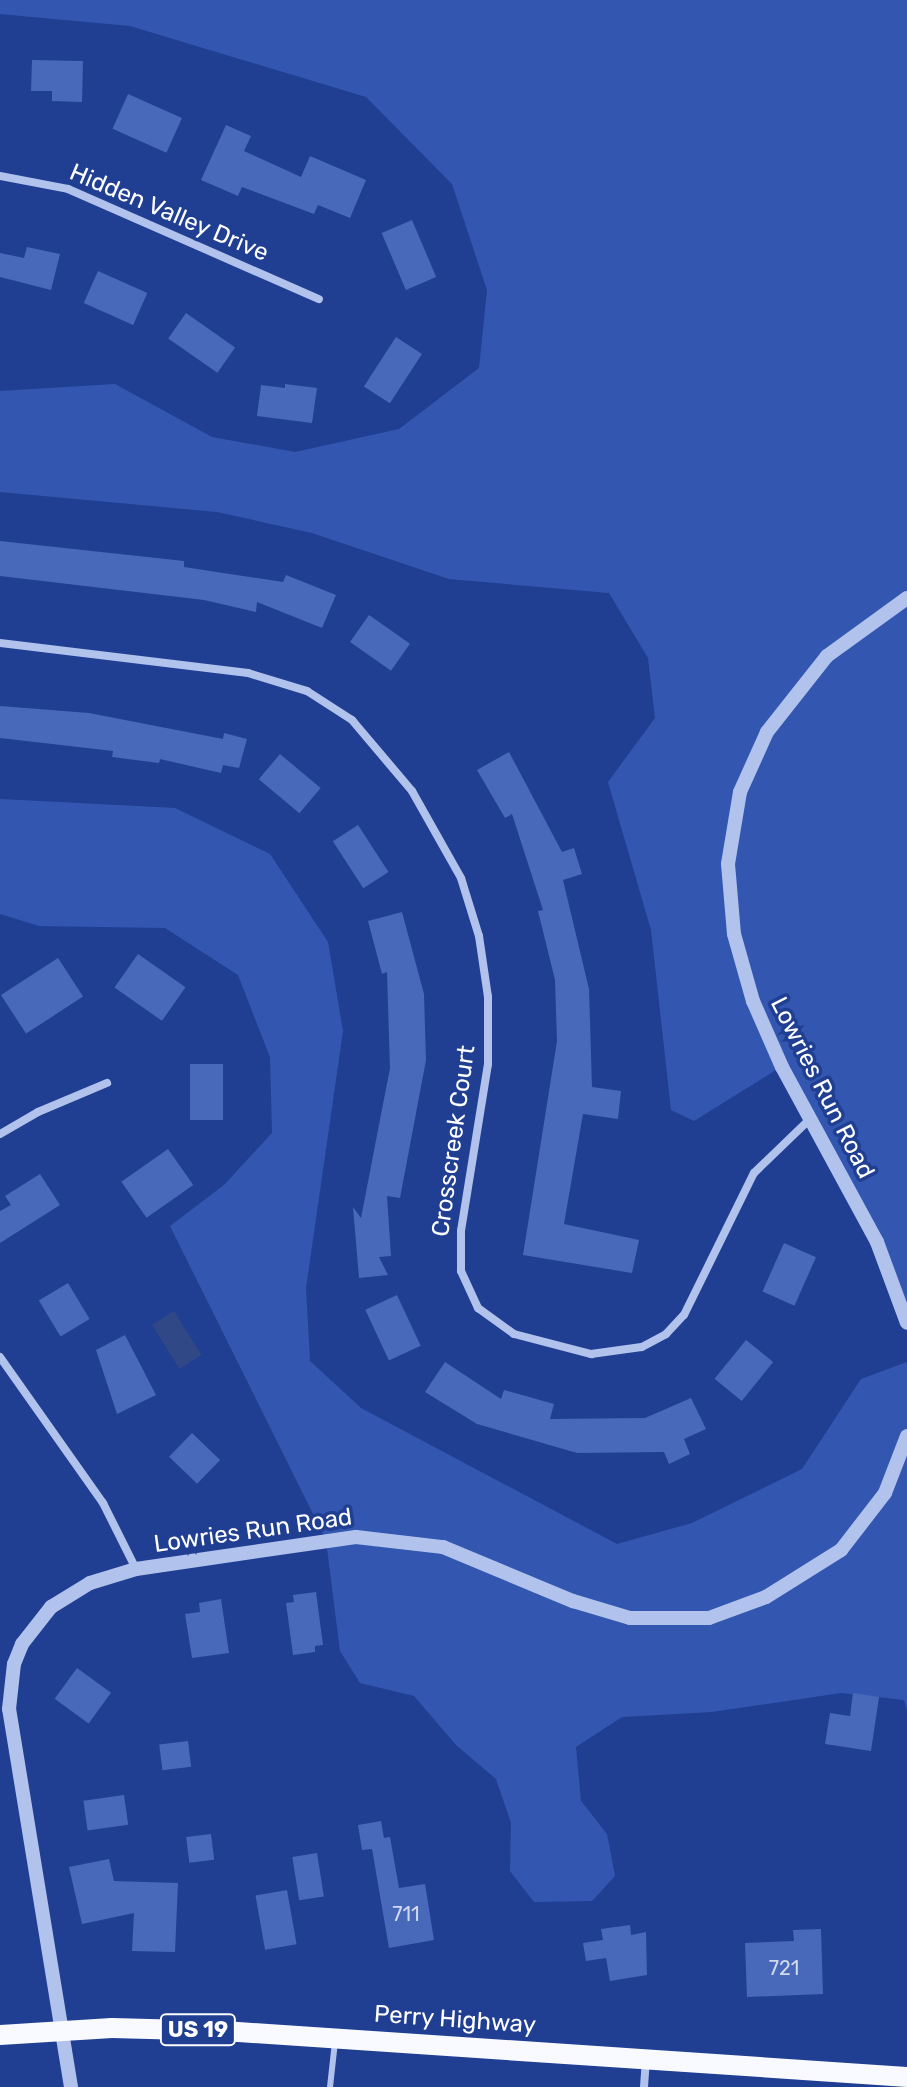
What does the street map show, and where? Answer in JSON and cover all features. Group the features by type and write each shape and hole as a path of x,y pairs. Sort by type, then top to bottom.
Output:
{"main road":[{"name":"Perry Highway","path":"0,2035 168,2028 907,2077"}],"street":[{"name":"Hidden Valley Drive","path":"0,176 68,189 319,299"},
{"name":"Lowries Run Road","path":"907,598 827,656 786,704 752,762 732,828 729,900 742,969 767,1034 883,1254 907,1323"},
{"name":"Crosscreek Court","path":"0,643 236,671 307,691 352,720 412,791 461,878 479,936 488,997 488,1064 461,1231 461,1271 478,1308 514,1334 591,1354 642,1347 666,1334 691,1304 754,1173 810,1119"},
{"path":"0,1134 38,1112 107,1083"},
{"path":"0,1357 103,1503 136,1569"},
{"name":"Lowries Run Road","path":"71,2087 15,1759 10,1687 22,1644 51,1607 90,1583 136,1569 326,1540 387,1538 470,1556 602,1612 658,1621 709,1618 786,1587 841,1550 885,1493 907,1436"},
{"path":"644,2087 646,2059"}],"lane":[{"path":"330,2087 335,2038"}],"shaded area":[{"path":"0,0 907,0 907,1323 898,1290 781,1067 694,1121 671,1110 651,930 608,782 655,718 648,658 609,593 449,579 312,533 217,512 0,492 0,391 115,384 212,437 295,452 399,429 479,368 487,290 452,184 366,97 130,26 0,14"},
{"path":"0,799 175,808 270,854 328,942 343,1031 306,1288 310,1361 361,1408 617,1544 692,1523 802,1469 861,1379 907,1362 907,1710 904,1700 841,1693 712,1712 622,1717 576,1747 581,1801 607,1834 615,1876 592,1901 534,1902 510,1871 511,1823 496,1779 456,1745 414,1696 360,1683 340,1651 326,1540 170,1226 224,1185 272,1133 270,1057 238,975 165,928 39,926 0,914"},
{"path":"174,1311 202,1355 180,1369 152,1325"}],"building":[{"path":"32,60 83,61 82,102 52,101 52,91 31,91"},
{"path":"128,94 182,118 166,153 113,129"},
{"path":"226,125 251,136 244,151 301,177 310,156 366,180 350,218 318,205 314,214 242,187 238,196 201,180"},
{"path":"412,220 436,277 406,290 382,233"},
{"path":"27,247 60,254 51,290 0,277 0,253 24,258"},
{"path":"98,271 147,293 133,325 84,303"},
{"path":"186,313 235,347 217,373 168,338"},
{"path":"396,337 422,354 390,403 364,386"},
{"path":"285,384 317,388 312,423 257,416 261,385 285,388"},
{"path":"0,541 184,561 184,567 283,582 286,575 336,595 322,628 257,602 256,612 204,600 0,576"},
{"path":"369,615 410,644 391,671 350,642"},
{"path":"0,706 89,713 223,739 224,733 247,739 239,768 223,765 221,773 160,759 159,763 112,757 113,751 0,738"},
{"path":"509,752 562,852 574,848 582,874 563,880 589,989 592,1087 621,1091 618,1119 583,1114 564,1224 639,1240 632,1273 523,1255 557,1041 555,980 538,911 543,910 512,814 505,818 477,770"},
{"path":"280,754 321,788 299,813 259,779"},
{"path":"358,825 388,872 363,888 333,841"},
{"path":"402,912 424,994 426,1060 400,1198 387,1196 391,1256 379,1257 388,1275 359,1278 353,1207 361,1218 390,1068 387,972 382,974 368,921"},
{"path":"138,954 186,987 162,1021 114,988"},
{"path":"58,958 83,997 26,1034 1,995"},
{"path":"190,1064 223,1064 223,1120 190,1120"},
{"path":"168,1149 193,1185 147,1218 121,1182"},
{"path":"40,1174 60,1205 0,1243 0,1211 11,1205 5,1196"},
{"path":"784,1243 816,1257 794,1306 762,1291"},
{"path":"68,1283 90,1319 60,1337 39,1301"},
{"path":"397,1295 421,1346 389,1361 365,1310"},
{"path":"125,1335 156,1395 117,1414 96,1350"},
{"path":"746,1340 773,1362 742,1401 715,1379"},
{"path":"445,1362 501,1399 504,1390 554,1404 550,1419 645,1418 691,1398 706,1429 684,1439 690,1454 669,1464 664,1452 577,1453 477,1424 425,1392"},
{"path":"192,1433 220,1460 197,1484 169,1457"},
{"path":"316,1592 323,1645 315,1646 315,1652 293,1655 286,1603 294,1602 293,1595"},
{"path":"221,1599 229,1653 192,1658 185,1614 200,1612 199,1603"},
{"path":"77,1668 111,1693 89,1723 55,1699"},
{"path":"853,1693 879,1697 871,1751 825,1744 830,1713 850,1716"},
{"path":"188,1741 191,1767 162,1770 159,1745"},
{"path":"124,1795 128,1825 88,1830 83,1801"},
{"path":"381,1821 384,1838 390,1837 399,1888 425,1884 434,1940 389,1948 372,1849 362,1850 358,1825"},
{"path":"211,1834 214,1860 189,1863 186,1837"},
{"path":"317,1853 324,1896 299,1900 292,1857"},
{"path":"109,1859 114,1881 178,1883 175,1952 132,1951 134,1913 82,1924 69,1867"},
{"path":"287,1890 297,1944 265,1950 255,1896"},
{"path":"630,1925 631,1935 646,1932 647,1975 610,1981 606,1958 586,1961 583,1943 603,1940 601,1929"},
{"path":"821,1929 823,1994 747,1997 745,1943 794,1941 793,1930"}]}
